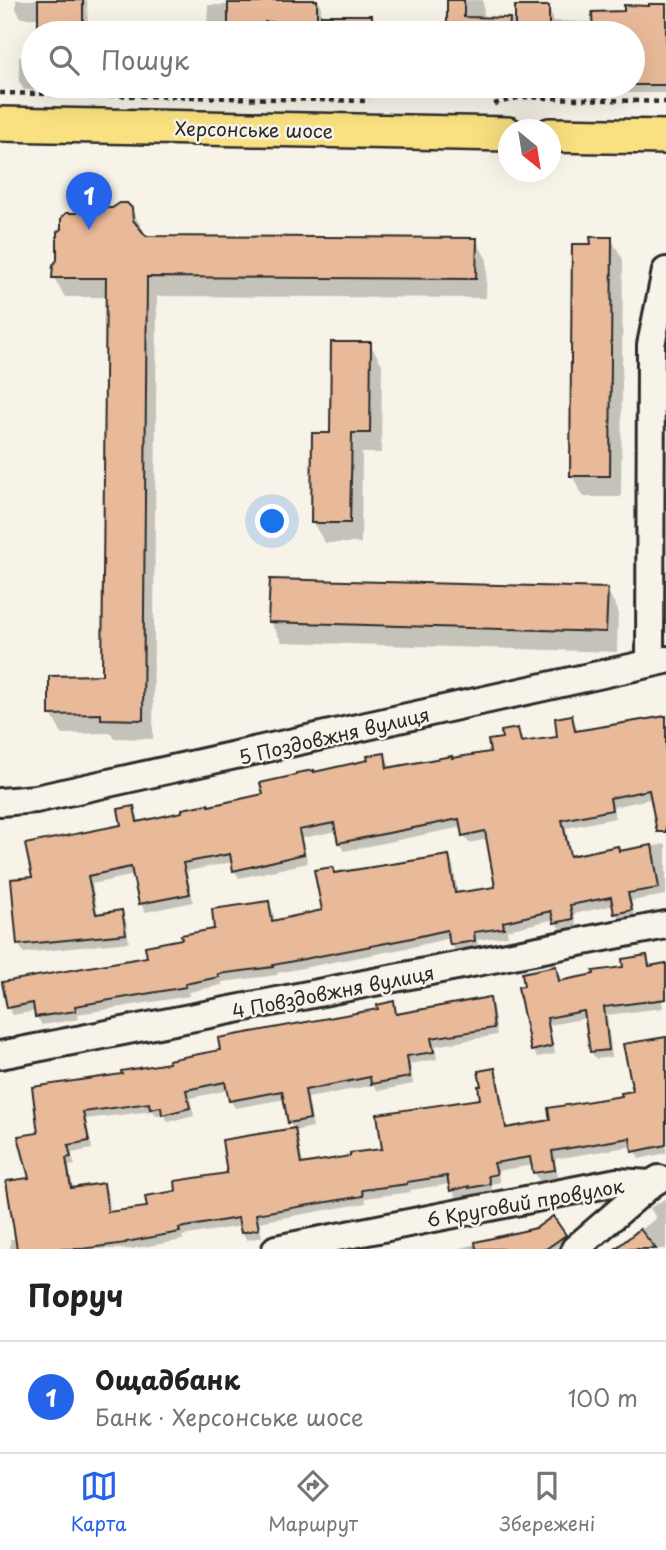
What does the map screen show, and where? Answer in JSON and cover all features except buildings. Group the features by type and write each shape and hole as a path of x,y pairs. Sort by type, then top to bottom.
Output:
{"main road":[{"name":"Херсонське шосе","path":"0,124 498,134"},
{"path":"561,135 666,137"}],"street":[{"path":"658,662 651,345 666,271"},
{"name":"5 Поздовжня вулиця","path":"0,802 50,797 658,662"},
{"name":"4 Повздовжня вулиця","path":"0,1055 666,925"},
{"path":"575,1249 659,1179"},
{"name":"6 Круговий провулок","path":"276,1249 617,1182 659,1179"}],"path":[{"path":"0,93 21,94"},
{"path":"207,98 372,102"},
{"path":"482,104 496,104 518,98"},
{"path":"546,98 666,103"}],"place":[{"name":"Ощадбанк","path":"89,230"}]}
